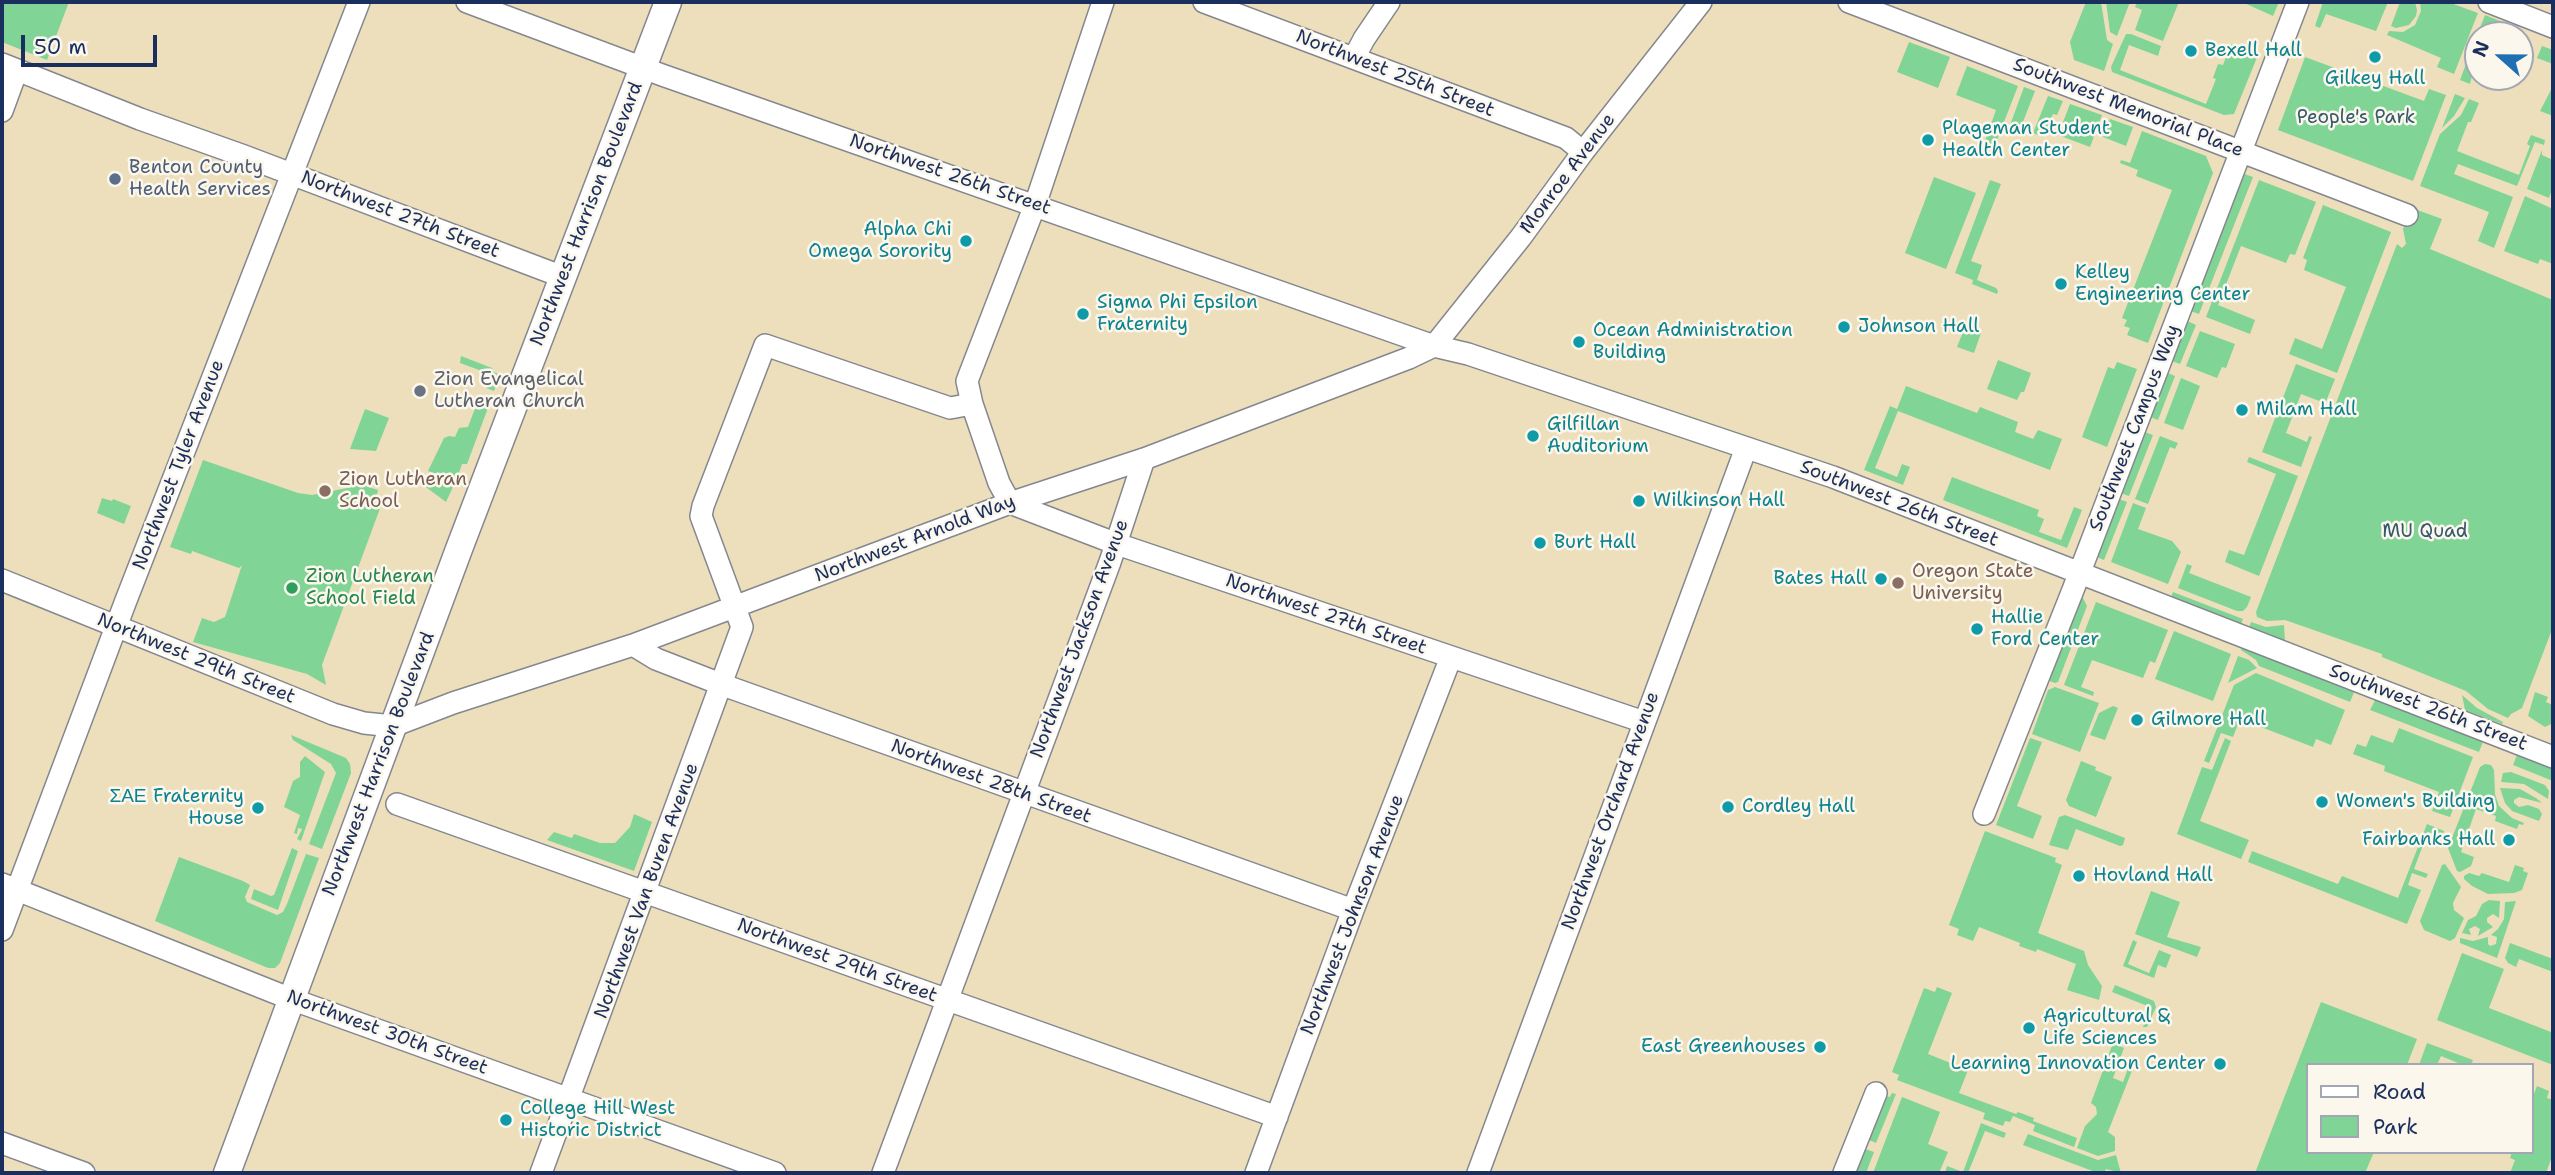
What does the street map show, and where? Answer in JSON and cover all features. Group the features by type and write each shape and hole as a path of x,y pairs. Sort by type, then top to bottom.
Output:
{"main road":[{"name":"Northwest Harrison Boulevard","path":"227,1173 393,726 668,2"}],"street":[{"name":"Northwest Tyler Avenue","path":"2,930 9,887 116,628 359,2"},
{"name":"Northwest 26th Street","path":"467,2 642,68 1434,346"},
{"path":"1010,503 999,483 972,404 967,381 1035,205 1103,2"},
{"name":"Northwest 25th Street","path":"1204,2 1566,138 1583,152"},
{"path":"1354,58 1389,2"},
{"name":"Monroe Avenue","path":"1434,346 1701,2"},
{"name":"Southwest Memorial Place","path":"1849,2 2406,215"},
{"name":"Southwest Campus Way","path":"1984,814 2298,2"},
{"path":"2489,2 2553,27"},
{"name":"Northwest 27th Street","path":"10,67 140,119 563,277"},
{"path":"2,111 10,67"},
{"name":"Northwest Van Buren Avenue","path":"541,1173 742,628 701,516 765,345 950,408 972,404"},
{"name":"Southwest 26th Street","path":"1434,346 1468,354 1833,477 2553,757"},
{"name":"Northwest Arnold Way","path":"393,726 453,703 633,645 1010,503 1144,459 1409,358 1434,346"},
{"name":"Northwest Orchard Avenue","path":"1478,1173 1746,448"},
{"name":"Northwest Jackson Avenue","path":"883,1173 1117,544 1144,459"},
{"name":"Northwest 27th Street","path":"1010,503 1117,544 1644,722"},
{"name":"Northwest 29th Street","path":"2,580 333,714 363,723 393,726"},
{"name":"Northwest 28th Street","path":"633,645 656,659 723,685 1353,910"},
{"name":"Northwest Johnson Avenue","path":"1256,1173 1353,910 1451,657"},
{"name":"Northwest 29th Street","path":"397,804 1277,1117"},
{"name":"Northwest 30th Street","path":"9,887 291,999 775,1173"},
{"path":"1844,1173 1875,1093"},
{"path":"2,1143 84,1173"}],"green space":[{"path":"2,2 69,2 47,60 2,42"},
{"path":"2086,2 2101,2 2107,40 2113,44 2104,71 2074,60 2070,42"},
{"path":"2106,2 2130,2 2117,36 2110,32"},
{"path":"2137,2 2179,2 2163,41 2135,30 2142,10 2135,7"},
{"path":"2242,2 2279,2 2273,16"},
{"path":"2323,2 2388,2 2376,31 2326,14 2320,28 2315,26"},
{"path":"2400,2 2415,2 2417,10 2409,25 2396,28 2391,26"},
{"path":"2420,2 2448,2 2478,13 2475,21 2464,21 2464,49 2454,74 2437,67 2441,58 2387,35 2389,31 2403,32 2415,25 2421,11"},
{"path":"2485,15 2500,21 2483,21"},
{"path":"2126,34 2161,46 2158,56 2129,45 2120,70 2206,104 2216,79 2213,78 2218,64 2223,65 2231,44 2237,46 2233,55 2238,58 2242,48 2258,55 2234,114 2224,115 2112,72 2111,67"},
{"path":"1909,42 1950,57 1938,88 1897,72"},
{"path":"2542,46 2553,50 2553,64 2537,58"},
{"name":"People's Park","path":"2305,57 2424,101 2429,89 2446,95 2413,181 2278,130"},
{"path":"1967,66 2018,86 1993,150 1983,146 1996,110 1956,95"},
{"path":"2553,86 2553,116 2540,111"},
{"path":"2024,87 2035,91 2019,132 2009,128"},
{"path":"2455,94 2465,98 2454,116 2442,128"},
{"path":"2048,96 2063,101 2057,115 2053,114 2043,137 2033,133"},
{"path":"2469,99 2479,103 2457,151 2519,175 2530,146 2527,144 2531,135 2545,140 2544,145 2535,142 2517,186 2458,164 2454,174 2513,197 2494,248 2478,241 2489,212 2420,186 2440,134 2461,115"},
{"path":"2070,104 2102,115 2090,147 2058,135"},
{"path":"2110,119 2133,127 2126,146 2103,137"},
{"path":"2142,131 2206,156 2213,173 2148,343 2127,335 2130,328 2124,326 2127,320 2122,318 2172,190 2136,176 2138,170 2120,163 2121,160 2130,163"},
{"path":"2542,150 2542,155 2553,160 2553,187 2549,198 2527,189"},
{"path":"2242,173 2253,177 2199,314 2188,310"},
{"path":"1934,177 1976,193 1946,269 1905,253"},
{"path":"1990,180 2001,184 1971,261 1982,265 1977,280 1996,288 1997,294 1972,284 1973,280 1955,273"},
{"path":"2259,180 2316,202 2295,255 2290,254 2286,263 2241,246 2218,305 2255,320 2250,334 2206,317"},
{"path":"2525,196 2553,209 2553,264 2540,259 2538,264 2504,251"},
{"path":"2323,205 2391,232 2337,373 2289,354 2295,338 2322,349 2346,287 2304,270 2307,260 2303,258"},
{"name":"MU Quad","path":"2412,208 2442,219 2430,249 2553,300 2553,627 2522,708 2508,718 2488,709 2466,691 2382,657 2382,654 2285,620 2267,621 2257,617 2256,612 2397,244 2402,248 2406,244 2403,229"},
{"path":"2185,320 2196,325 2180,364 2169,360"},
{"path":"1965,327 1981,333 1974,353 1957,347"},
{"path":"2200,331 2235,344 2226,368 2222,367 2217,378 2186,366"},
{"path":"461,356 492,368 500,375 494,391 486,388 487,385 480,381 482,371 460,363"},
{"path":"1998,360 2031,373 2024,392 2021,392 2017,400 1987,389"},
{"path":"2117,362 2137,369 2107,447 2082,437 2108,367 2114,369"},
{"path":"2296,364 2335,379 2323,409 2320,408 2322,402 2301,394 2286,433 2307,442 2309,436 2312,437 2301,467 2262,452"},
{"path":"2165,372 2175,376 2158,420 2148,416"},
{"path":"2181,378 2200,386 2183,430 2164,423"},
{"path":"1906,386 1977,413 1980,407 2018,422 2015,432 2033,439 2038,430 2062,439 2050,470 1898,411 1875,468 1897,477 1902,464 1910,467 1903,485 1864,470 1890,406 1897,409"},
{"path":"484,397 491,400 467,464 462,464 456,481 428,471 444,438 455,437 459,428 468,427 474,411"},
{"path":"365,409 389,418 376,451 350,449"},
{"path":"2142,431 2153,435 2129,496 2118,492"},
{"path":"2160,436 2178,443 2175,449 2170,447 2148,504 2135,499"},
{"path":"2249,457 2298,476 2259,576 2225,562 2229,550 2244,555 2276,474 2247,462"},
{"name":"Zion Lutheran School Field","path":"203,460 298,493 312,495 362,485 378,490 376,498 382,503 322,665 326,685 307,674 193,642 202,618 214,622 225,617 242,565 239,568 192,551 191,554 170,547"},
{"path":"426,477 453,487 446,502 423,485"},
{"path":"1952,477 2039,510 2037,516 2044,519 2039,532 2061,540 2074,507 2082,510 2067,548 1943,500"},
{"path":"102,498 131,506 124,524 97,513"},
{"path":"2116,498 2127,502 2104,560 2097,557"},
{"path":"2133,503 2146,508 2138,529 2172,541 2181,552 2168,584 2111,562"},
{"path":"2187,564 2192,566 2189,573 2251,597 2247,607 2243,611 2237,611 2178,588"},
{"path":"2173,592 2243,619 2241,624 2171,597"},
{"path":"2081,594 2087,606 2058,682 2055,683 2047,680"},
{"path":"2096,602 2168,630 2155,663 2150,661 2143,678 2092,660 2081,687 2094,692 2093,696 2064,685"},
{"path":"2251,622 2266,627 2284,625 2285,642 2249,628"},
{"path":"2174,631 2231,654 2213,701 2155,679"},
{"path":"2242,646 2355,690 2350,702 2259,666 2256,660 2241,650"},
{"path":"2238,656 2249,660 2257,668 2228,683"},
{"path":"2256,673 2345,710 2331,745 2316,739 2313,747 2240,719 2233,737 2221,733 2209,763 2204,761 2234,685"},
{"path":"2055,687 2099,703 2080,752 2032,734 2048,690"},
{"path":"2535,692 2548,697 2546,702 2553,705 2553,723 2545,727 2528,716"},
{"path":"2462,695 2477,708 2503,722 2502,724 2465,710"},
{"path":"2376,698 2484,739 2479,752 2370,710"},
{"path":"2113,706 2118,708 2105,740 2090,735 2099,713"},
{"path":"2399,728 2473,757 2450,817 2432,811 2439,792 2384,771 2385,766 2353,754 2357,744 2366,747 2371,735 2393,743"},
{"path":"291,735 346,758 350,764 351,773 322,849 309,844 336,773 331,764 293,740"},
{"path":"2030,738 2042,742 2017,806 2042,816 2033,839 1996,825"},
{"path":"2225,738 2231,741 2200,821 2249,840 2241,859 2177,834 2202,767 2212,770"},
{"path":"2518,752 2553,766 2553,781 2513,765"},
{"path":"305,756 325,772 301,841 297,839 302,829 298,828 297,834 294,833 300,815 284,807 293,781 300,777 300,762"},
{"path":"2081,761 2112,777 2096,817 2069,806 2066,800"},
{"path":"2491,765 2494,770 2495,794 2499,806 2512,818 2524,823 2519,824 2517,829 2495,821 2496,816 2476,809 2461,852 2474,857 2471,866 2460,872 2457,871 2448,848 2480,767"},
{"path":"2511,772 2545,785 2549,791 2548,799 2524,784 2501,782 2503,773"},
{"path":"2500,788 2520,789 2542,803 2519,797 2514,800 2519,807 2528,805 2539,809 2542,814 2539,821 2512,811 2505,803"},
{"path":"634,814 652,822 634,871 547,840 554,832 572,838 574,834 600,843 615,843 630,827"},
{"path":"2065,815 2125,838 2123,845 2076,829 2068,850 2049,845 2059,817"},
{"path":"2427,824 2444,831 2442,837 2428,832 2414,869 2428,874 2426,878 2412,873 2408,885 2421,890 2407,924 2248,862 2252,851 2338,884 2342,876 2398,898"},
{"path":"1985,831 2056,858 2055,862 2062,865 2038,933 2084,951 2088,965 2102,986 2099,1000 2067,990 2076,964 2037,949 2036,952 2019,946 2020,943 1979,927 1973,941 1957,935 1959,929 1949,925"},
{"path":"292,848 298,851 278,910 251,899 254,889 274,895"},
{"path":"306,854 319,858 280,963 275,968 268,968 155,921 179,857 250,885 245,897 247,902 277,915 283,912 287,904"},
{"path":"2445,864 2461,887 2453,903 2454,910 2464,918 2455,938 2450,941 2424,930 2420,921 2442,865"},
{"path":"2515,865 2524,868 2523,871 2528,873 2522,890 2514,893 2488,894 2464,879 2469,873 2479,876 2482,873 2509,882"},
{"path":"2151,891 2180,902 2167,937 2201,947 2197,957 2135,934"},
{"path":"2489,900 2500,901 2499,918 2493,914 2487,918 2487,922 2493,927 2478,936 2480,929 2475,926 2469,929 2471,935 2462,933 2468,920 2476,916 2482,904"},
{"path":"2516,901 2497,958 2460,943 2460,938 2473,941 2488,937 2490,946 2496,944 2497,937 2491,935 2504,919 2505,902"},
{"path":"2133,940 2137,942 2128,964 2149,973 2159,950 2171,955 2166,968 2158,965 2154,978 2123,966"},
{"path":"2510,943 2553,959 2553,972 2519,959 2516,967 2508,963 2505,958"},
{"path":"2462,953 2504,969 2489,1008 2551,1032 2553,1027 2553,1065 2437,1020"},
{"path":"2115,985 2154,1001 2156,1007 2147,1027 2143,1027 2150,1007 2112,992"},
{"path":"1937,987 1952,993 1928,1054 1968,1070 1959,1093 2034,1118 2033,1121 2077,1138 2074,1147 2033,1131 2035,1125 2013,1116 2010,1122 2005,1121 2003,1126 1983,1119 1985,1113 1897,1080 1899,1075 1892,1072 1924,988 1935,992"},
{"path":"2321,1002 2417,1039 2408,1063 2306,1063 2306,1154 2373,1154 2365,1173 2255,1173"},
{"path":"2117,1032 2121,1033 2117,1045 2124,1048 2113,1078 2123,1082 2129,1066 2133,1068 2108,1132 2115,1137 2115,1151 2098,1156 2077,1148 2085,1126 2097,1114 2096,1107 2091,1103"},
{"path":"2427,1043 2473,1060 2472,1063 2458,1063 2441,1056 2438,1063 2420,1063"},
{"path":"2537,1086 2549,1091 2547,1098 2553,1100 2553,1154 2546,1173 2510,1173 2515,1160 2510,1158 2511,1154 2534,1154 2534,1094"},
{"path":"1892,1093 1896,1094 1876,1143 1869,1140 1886,1096 1890,1097"},
{"path":"1902,1097 1940,1112 1928,1144 1948,1152 1939,1173 1873,1173"},
{"path":"1981,1123 2006,1133 2004,1138 1985,1131 1968,1173 1945,1173 1947,1166 1963,1172"},
{"path":"2028,1134 2098,1160 2116,1155 2121,1173 2106,1169 2104,1173 2098,1173 2023,1145"},
{"path":"1865,1149 1874,1152 1866,1173 1856,1173"}],"place":[{"name":"Bexell Hall","path":"2191,51"},
{"name":"Gilkey Hall","path":"2375,57"},
{"name":"Plageman Student Health Center","path":"1928,140"},
{"name":"Benton County Health Services","path":"115,179"},
{"name":"Alpha Chi Omega Sorority","path":"966,241"},
{"name":"Kelley Engineering Center","path":"2061,284"},
{"name":"Sigma Phi Epsilon Fraternity","path":"1083,314"},
{"name":"Johnson Hall","path":"1844,327"},
{"name":"Ocean Administration Building","path":"1579,342"},
{"name":"Zion Evangelical Lutheran Church","path":"420,391"},
{"name":"Milam Hall","path":"2242,410"},
{"name":"Gilfillan Auditorium","path":"1533,436"},
{"name":"Zion Lutheran School","path":"325,491"},
{"name":"Wilkinson Hall","path":"1639,501"},
{"name":"Burt Hall","path":"1540,543"},
{"name":"Bates Hall","path":"1881,579"},
{"name":"Oregon State University","path":"1898,583"},
{"name":"Zion Lutheran School Field","path":"292,588"},
{"name":"Hallie Ford Center","path":"1977,629"},
{"name":"Gilmore Hall","path":"2137,720"},
{"name":"Women's Building","path":"2322,802"},
{"name":"Cordley Hall","path":"1728,807"},
{"name":"ΣΑΕ Fraternity House","path":"258,808"},
{"name":"Fairbanks Hall","path":"2509,840"},
{"name":"Hovland Hall","path":"2079,876"},
{"name":"Agricultural & Life Sciences","path":"2029,1028"},
{"name":"East Greenhouses","path":"1820,1047"},
{"name":"Learning Innovation Center","path":"2220,1064"},
{"name":"College Hill West Historic District","path":"506,1120"}]}
